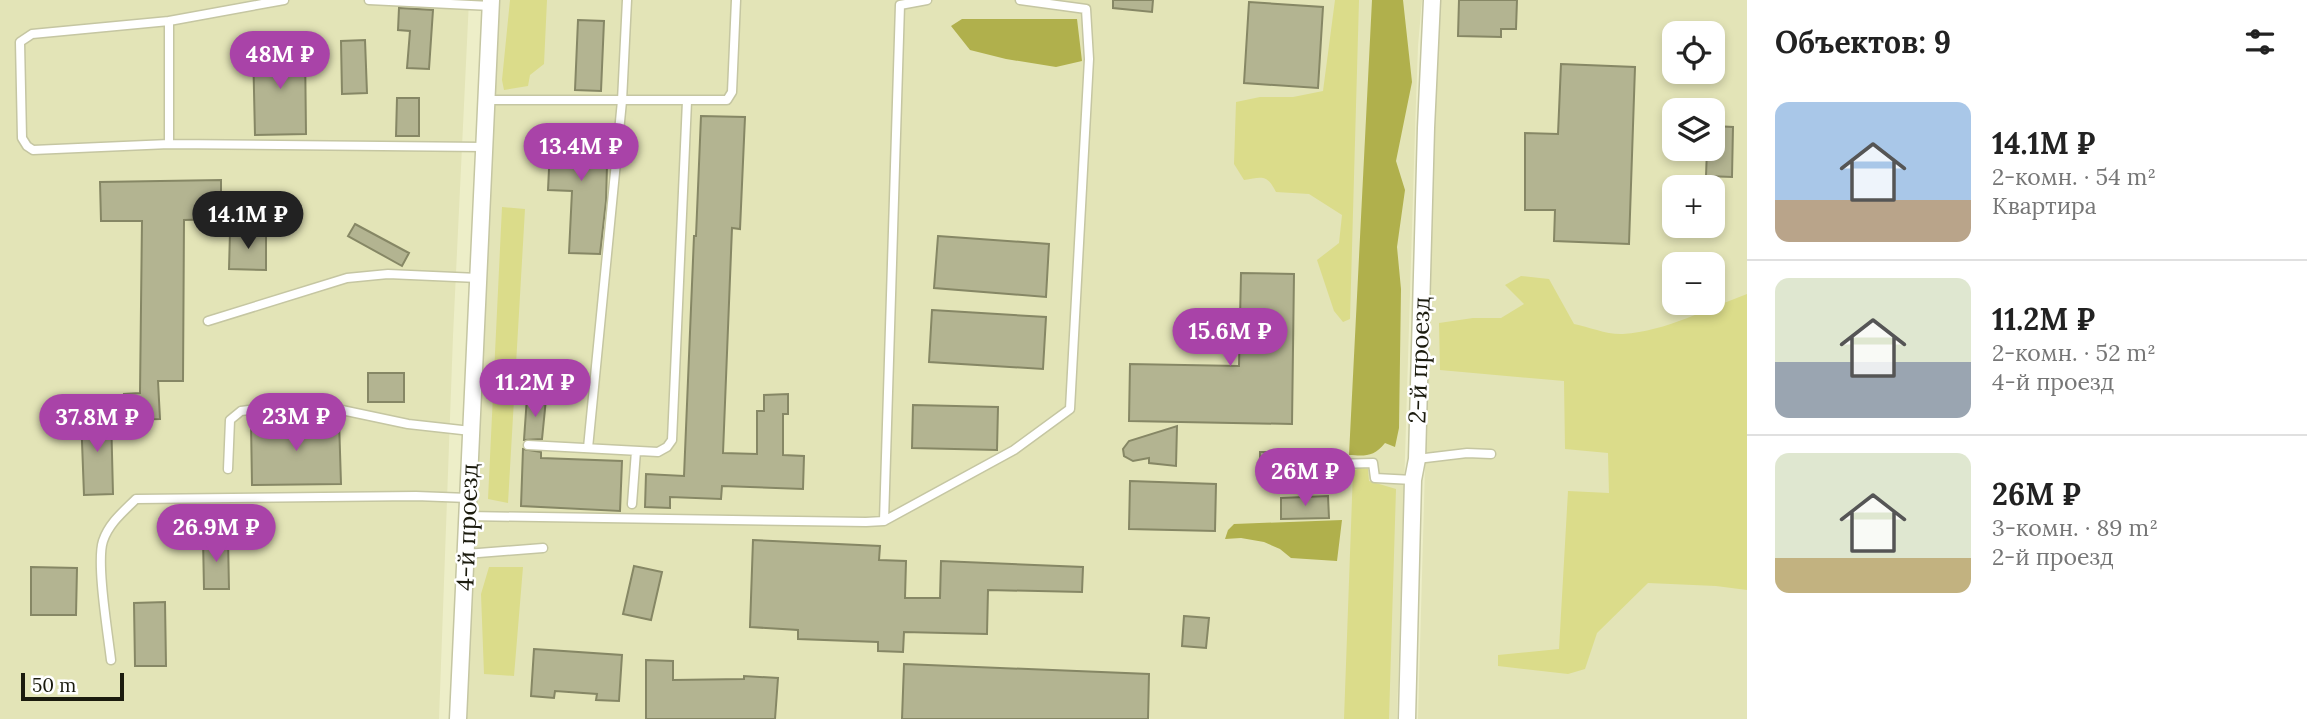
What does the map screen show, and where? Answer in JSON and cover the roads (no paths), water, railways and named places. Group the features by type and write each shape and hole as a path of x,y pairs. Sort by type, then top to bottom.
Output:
{"street":[{"name":"2-й проезд","path":"1407,719 1413,480 1417,459 1432,0"},
{"name":"4-й проезд","path":"458,719 491,3"}],"lane":[{"path":"284,0 169,21 32,34 20,42 22,138 33,150 169,144 484,147"},
{"path":"369,0 491,3"},
{"path":"588,448 622,101 627,0"},
{"path":"486,100 727,100 732,92 736,0"},
{"path":"884,521 900,5 927,0"},
{"path":"467,516 884,521 1014,450 1070,409 1089,59 1086,9 1020,0"},
{"path":"169,21 169,144"},
{"path":"528,445 658,452 672,440 687,101"},
{"path":"208,321 347,278 388,274 478,278"},
{"path":"228,469 230,420 241,411 337,409 408,424 471,431"},
{"path":"632,504 636,451"},
{"path":"1417,459 1467,453 1491,454"},
{"path":"1336,464 1373,463 1374,478 1413,480"},
{"path":"111,660 100,559 102,542 112,523 136,499 416,496 468,498"},
{"path":"466,554 542,548"}]}
